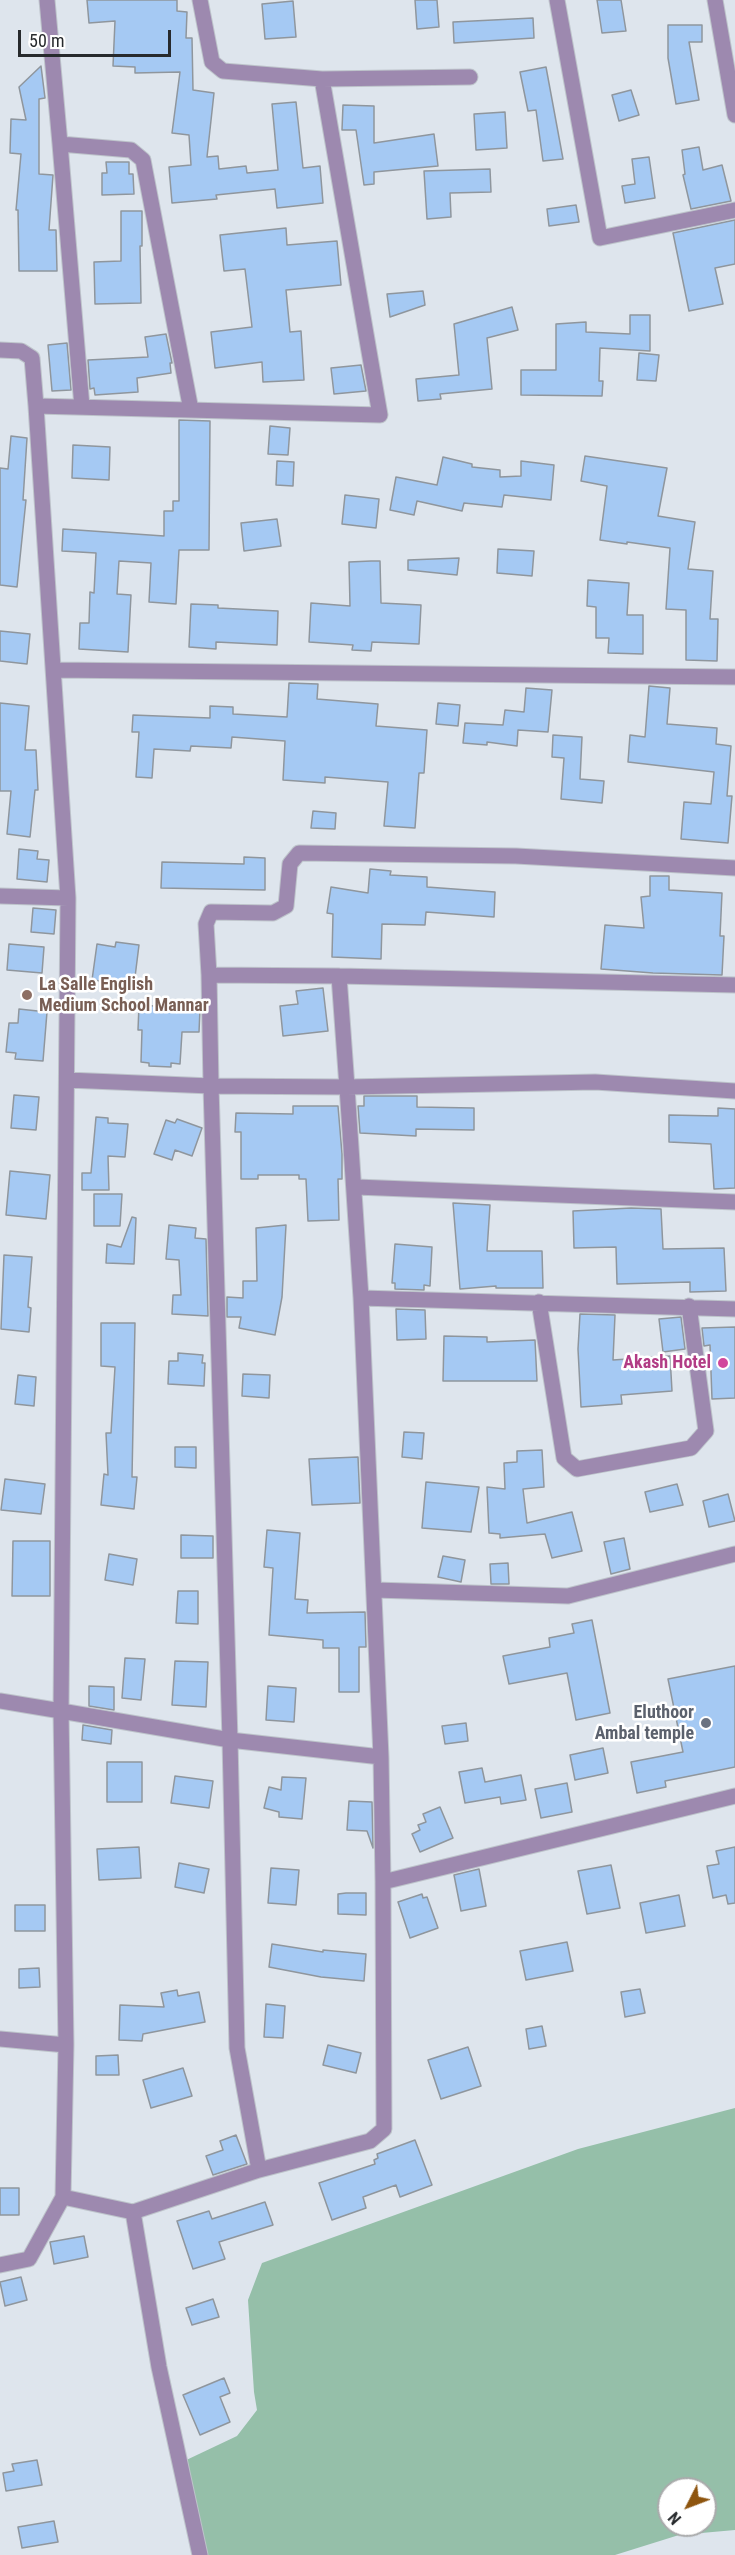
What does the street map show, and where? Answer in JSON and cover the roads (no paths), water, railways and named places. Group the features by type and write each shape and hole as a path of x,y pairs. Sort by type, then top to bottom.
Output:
{"street":[{"path":"47,0 82,407"},
{"path":"200,0 212,62 223,71 322,79 470,77"},
{"path":"557,0 600,238 735,210"},
{"path":"715,0 735,116"},
{"path":"36,406 380,415 322,79"},
{"path":"60,144 131,150 143,160 191,410"},
{"path":"0,350 21,351 32,358 68,898 61,1711 66,2045 63,2198 29,2259 0,2265"},
{"path":"54,670 735,678 735,670"},
{"path":"259,2170 237,2048 206,924 211,912 273,913 286,906 290,864 299,852 516,856 735,868"},
{"path":"0,896 68,898"},
{"path":"209,975 735,985"},
{"path":"63,2198 133,2212 259,2170 370,2141 384,2129 381,1757 375,1590 356,1187 339,976"},
{"path":"66,1080 211,1086 347,1087 595,1082 735,1091"},
{"path":"356,1187 735,1202"},
{"path":"362,1298 735,1309"},
{"path":"539,1302 564,1458 577,1469 691,1448 706,1431 690,1306"},
{"path":"375,1590 568,1596 735,1554"},
{"path":"0,1701 230,1740 381,1757"},
{"path":"383,1882 735,1796"},
{"path":"0,2039 66,2045"},
{"path":"133,2212 159,2367 200,2555"}],"place":[{"name":"La Salle English Medium School Mannar","path":"27,995"},
{"name":"Akash Hotel","path":"723,1363"},
{"name":"Eluthoor Ambal temple","path":"706,1723"}]}
